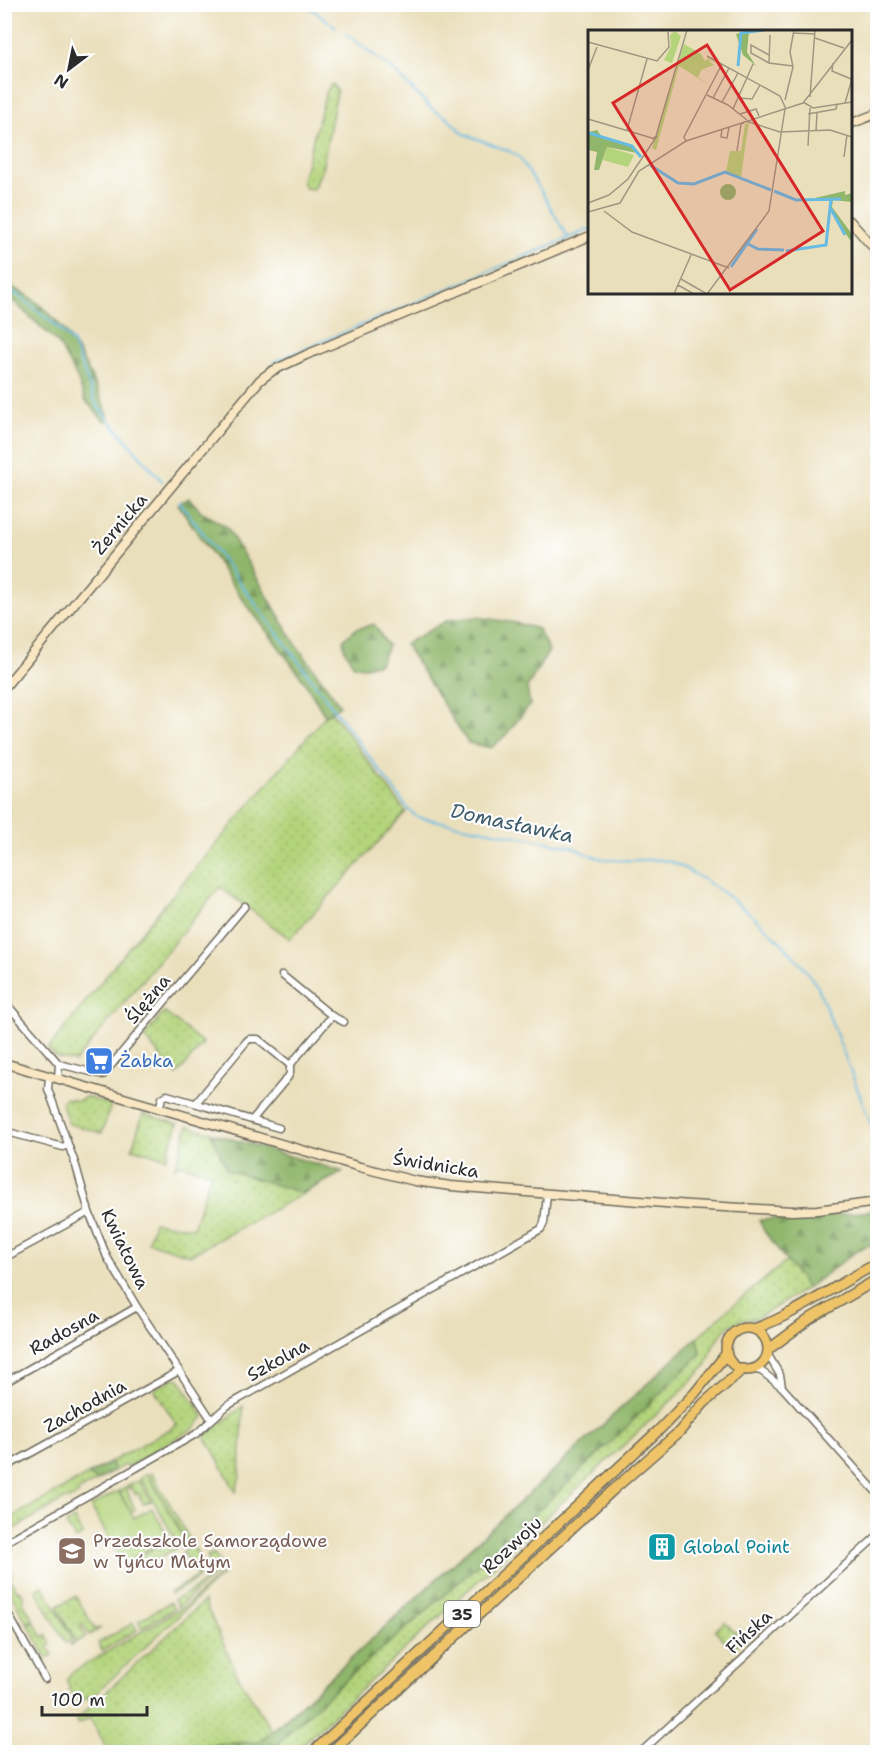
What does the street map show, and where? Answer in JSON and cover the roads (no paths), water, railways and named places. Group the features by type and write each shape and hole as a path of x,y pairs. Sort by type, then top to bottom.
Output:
{"main road":[{"name":"35","path":"726,1354 726,1342 731,1335 743,1329 754,1329 803,1307 878,1263"},
{"name":"35","path":"747,1369 762,1364 768,1352 812,1318 878,1280"},
{"path":"754,1329 764,1335 768,1352"},
{"path":"726,1354 735,1365 747,1369"},
{"name":"Rozwoju","path":"313,1752 660,1429 695,1393 726,1354"},
{"name":"Rozwoju","path":"331,1752 614,1489 679,1432 704,1403 747,1369"}],"street":[{"path":"852,123 878,113"},
{"path":"852,223 878,253"},
{"name":"Żernicka","path":"4,688 260,380 285,365 588,237"},
{"name":"Ślężna","path":"59,1064 103,1075 244,906"},
{"path":"282,975 332,1016 344,1022"},
{"path":"4,1001 59,1064"},
{"path":"252,1120 288,1077 290,1065 332,1016"},
{"path":"196,1103 249,1039 258,1039 290,1065"},
{"name":"Świdnicka","path":"4,1063 415,1181 547,1195 792,1211 878,1202"},
{"name":"Kwiatowa","path":"59,1064 48,1089 76,1166 89,1212 107,1257 137,1307 212,1419"},
{"path":"159,1109 162,1098 167,1095 279,1128"},
{"path":"4,1131 63,1147 67,1145"},
{"name":"Szkolna","path":"4,1543 196,1434 227,1406 541,1229 544,1223 547,1195"},
{"path":"5,1257 89,1212"},
{"name":"Radosna","path":"4,1383 137,1307"},
{"path":"768,1352 780,1375 782,1387"},
{"path":"747,1369 761,1371 782,1387 878,1494"},
{"name":"Zachodnia","path":"4,1468 179,1371"},
{"name":"Fińska","path":"641,1752 878,1535"},
{"path":"4,1607 45,1679"}],"waterway":[{"path":"305,4 336,27"},
{"path":"346,34 393,70 432,109 446,117 464,134 518,156 568,238"},
{"path":"274,362 588,230"},
{"name":"Domasławka","path":"4,291 18,295 53,323 73,343 97,406 162,481"},
{"name":"Domasławka","path":"179,501 409,810 417,817 573,847 591,856 607,860 671,862 713,886 763,925 792,954 818,987 878,1142"}],"place":[{"name":"Żabka","path":"99,1061"},
{"name":"Global Point","path":"662,1547"},
{"name":"Przedszkole Samorządowe w Tyńcu Małym","path":"72,1551"}]}
